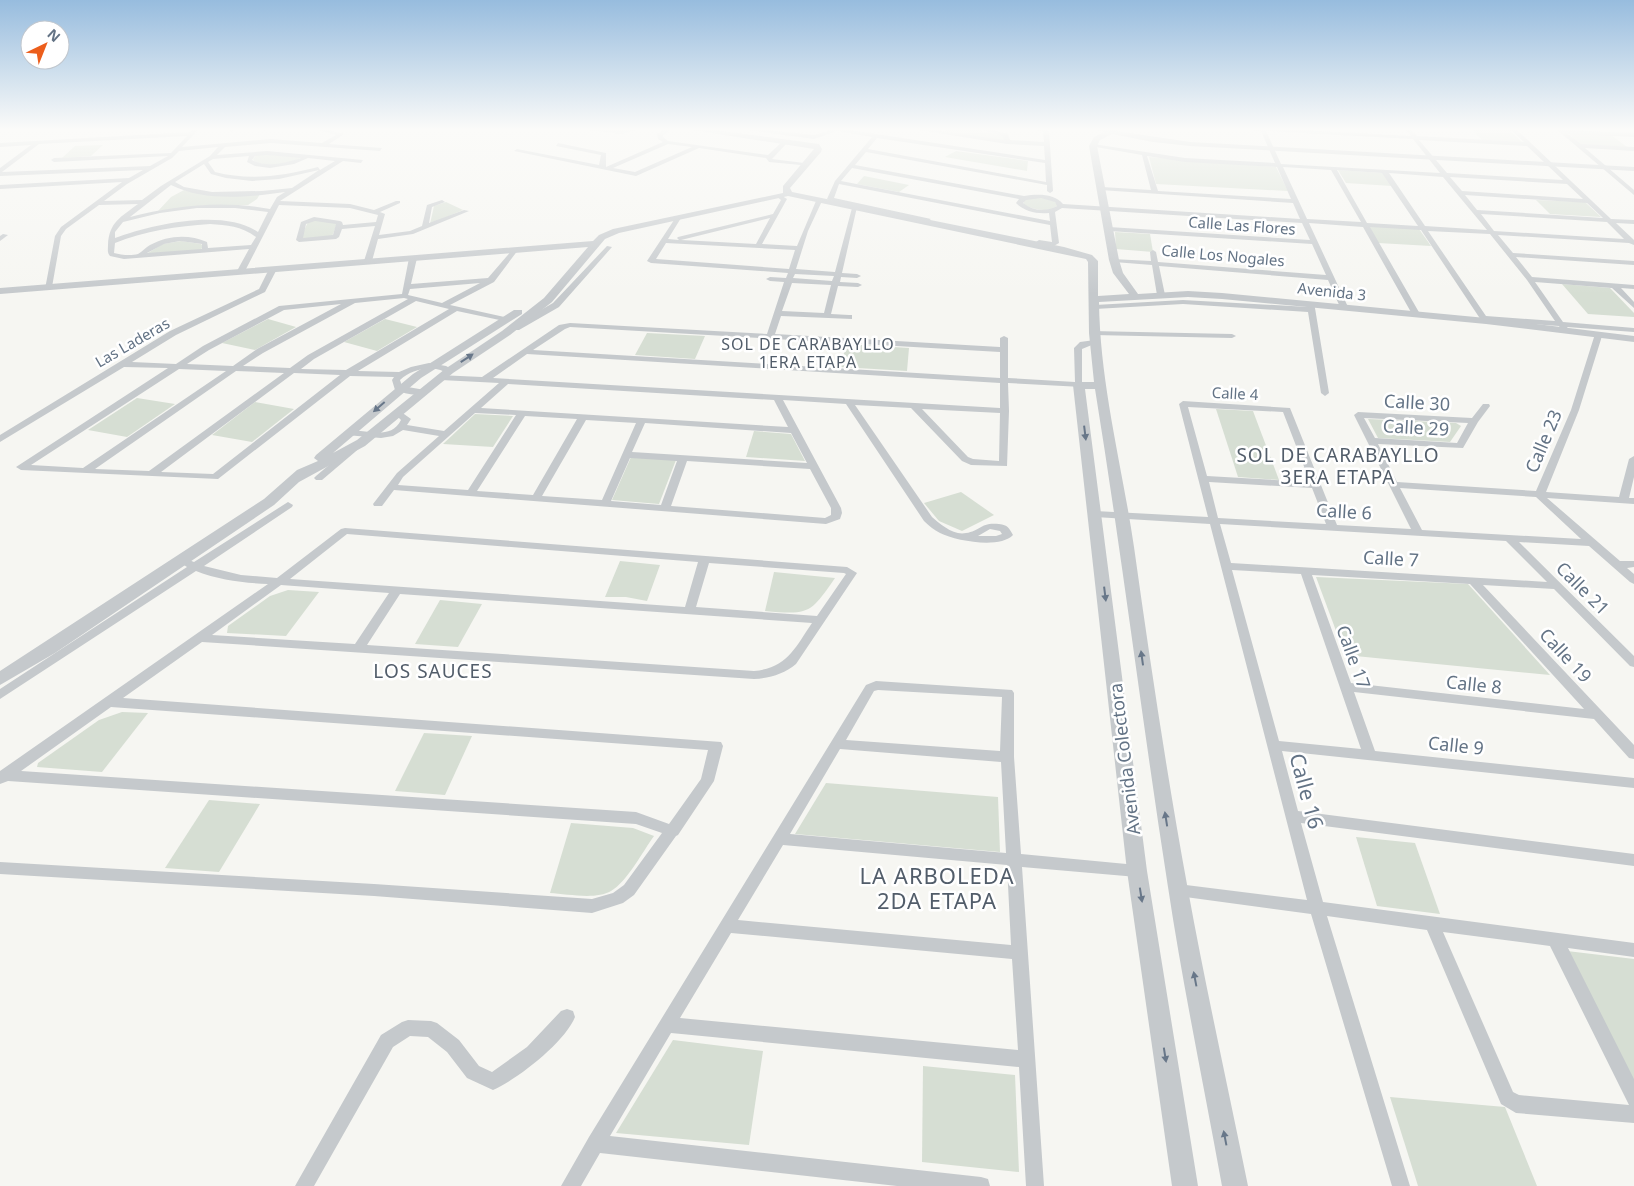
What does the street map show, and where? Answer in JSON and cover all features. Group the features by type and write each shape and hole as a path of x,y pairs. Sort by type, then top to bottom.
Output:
{"street":[{"path":"23,186 26,183"},
{"path":"0,187 69,183"},
{"path":"48,287 58,236 63,228 124,183"},
{"path":"169,183 143,202 120,222 112,232 112,256 140,256 254,247"},
{"path":"174,183 185,188 215,193 253,193 293,188"},
{"path":"241,272 276,203 282,195 301,183"},
{"path":"758,246 784,199 786,188 790,183"},
{"path":"836,183 829,198 833,200 1052,245 1056,243 1052,210"},
{"path":"844,183 1054,224"},
{"path":"944,183 1023,198 1050,198 1059,202 1060,206"},
{"path":"1045,183 1049,184 1050,198"},
{"path":"1101,183 1114,260 1118,273 1135,296"},
{"path":"1152,183 1155,192"},
{"path":"1288,183 1344,307"},
{"path":"1342,183 1416,314"},
{"path":"1392,183 1485,320"},
{"path":"1452,183 1530,279 1563,327 1634,330"},
{"path":"1570,183 1632,243"},
{"path":"1625,185 1634,186"},
{"path":"1625,185 1634,193"},
{"path":"1102,189 1296,201"},
{"path":"1460,193 1588,201"},
{"path":"506,333 548,300 593,246 608,234 784,195 855,208 827,316"},
{"path":"1023,198 1019,203 1025,208 1052,210 1060,206 1632,243"},
{"path":"770,336 799,248 819,201"},
{"path":"98,203 143,202"},
{"path":"376,211 398,202"},
{"path":"425,228 429,206 442,202"},
{"path":"276,203 350,206 382,214 368,261"},
{"path":"120,222 156,213 200,207 240,206 272,211"},
{"name":"Avenida Colectora","path":"855,208 1079,253 1093,261 1095,338 1100,386 1122,515 1178,890 1235,1186"},
{"path":"376,236 406,234 466,211"},
{"path":"1475,212 1634,222"},
{"path":"666,241 775,216"},
{"path":"678,218 666,241 651,261 856,276"},
{"path":"309,220 340,222 339,227 334,238 298,239 303,223 309,220"},
{"path":"112,242 137,232 189,223 235,224 250,229 258,236"},
{"path":"339,227 379,224"},
{"name":"Calle Las Flores","path":"1109,229 1315,242"},
{"path":"0,235 5,235 0,239"},
{"path":"140,256 153,246 183,239 205,243 207,246 205,251"},
{"path":"666,241 799,248"},
{"path":"0,291 593,246"},
{"path":"319,478 444,374 506,333 556,305 609,246"},
{"path":"444,305 491,280 514,252"},
{"path":"1152,252 1161,295"},
{"path":"1510,255 1634,264"},
{"path":"273,271 368,261 412,260"},
{"path":"405,291 412,260"},
{"name":"Calle Los Nogales","path":"1114,260 1331,278"},
{"name":"Las Laderas","path":"0,438 173,333 262,290 273,271"},
{"path":"770,278 858,285"},
{"path":"1530,279 1634,287"},
{"path":"456,308 348,373 215,477 21,467 219,341 282,308 354,301 405,291 491,280"},
{"path":"0,695 60,658 269,502 400,389 560,285"},
{"path":"1615,286 1634,306"},
{"path":"405,291 416,298 506,320"},
{"name":"Avenida 3","path":"1095,303 1135,296 1222,296 1312,307 1344,307 1634,335"},
{"path":"150,474 311,357 416,298"},
{"path":"84,471 260,351 354,301"},
{"path":"1095,303 1183,302 1312,307 1325,393"},
{"path":"777,313 849,317"},
{"path":"485,380 562,327 570,324 1004,350"},
{"name":"Avenida 3","path":"1563,327 1598,336 1634,340"},
{"path":"1095,338 1232,336"},
{"name":"Calle 23","path":"1598,336 1574,410 1540,494 1541,498 1634,580"},
{"path":"914,406 965,459 971,462 1000,464 1005,462 1004,338"},
{"name":"Avenida Colectora","path":"1095,338 1078,348 1079,385 1137,871 1185,1186"},
{"path":"527,352 1100,386"},
{"path":"120,364 400,375 414,368 433,366 444,374 485,380 1005,411"},
{"path":"400,375 396,384 400,389 422,392"},
{"path":"378,504 400,475 506,381"},
{"path":"390,487 826,521 832,519 837,513 836,508 777,397"},
{"path":"849,402 928,519 945,531 967,537"},
{"name":"Calle 4","path":"1183,404 1287,410 1316,485"},
{"name":"Calle 16","path":"1183,404 1317,908 1401,1186"},
{"path":"1474,421 1486,406"},
{"path":"472,410 795,430"},
{"path":"296,479 365,439 389,434 402,427 406,419 397,412"},
{"path":"470,494 522,413"},
{"name":"Calle 30","path":"1371,441 1358,415 1474,421"},
{"path":"536,498 583,417"},
{"path":"605,504 642,420"},
{"name":"Calle 29","path":"1371,441 1460,446 1474,421"},
{"path":"402,427 445,434"},
{"path":"349,433 365,439"},
{"path":"1371,441 1418,533"},
{"path":"627,455 814,466"},
{"path":"665,508 684,458"},
{"path":"1623,500 1634,459"},
{"path":"1203,479 1316,485 1333,528"},
{"path":"1394,485 1634,501"},
{"path":"0,679 188,563 288,505"},
{"name":"Calle 6","path":"1095,514 1592,543"},
{"path":"2,776 280,581 345,531 705,558 847,570 852,573 792,661 783,669 769,674 754,675 200,638"},
{"name":"Calle 21","path":"1509,538 1634,663"},
{"path":"688,611 705,558"},
{"path":"188,563 225,576 280,581 819,620"},
{"path":"1617,565 1634,564"},
{"name":"Calle 7","path":"1226,566 1555,586"},
{"name":"Calle 17","path":"1305,571 1370,755"},
{"name":"Calle 19","path":"1473,581 1634,754"},
{"path":"358,649 397,590"},
{"path":"570,1186 870,688 876,684 1008,694 1007,757 1035,1186"},
{"name":"Calle 8","path":"1346,687 1598,715"},
{"path":"0,868 374,890 592,906 618,898 628,890 673,831 707,781 716,746 110,702"},
{"path":"836,744 1007,757"},
{"name":"Calle 9","path":"1274,745 1634,783"},
{"path":"2,776 636,818 673,831"},
{"path":"1293,816 1634,860"},
{"path":"779,839 1137,871"},
{"path":"1178,890 1634,950"},
{"path":"1432,924 1507,1098 1516,1104 1634,1114"},
{"path":"728,926 1021,953"},
{"path":"1555,939 1634,1098"},
{"path":"304,1186 387,1041 408,1028 432,1029 453,1046 473,1072 493,1081 515,1070 544,1043 567,1017"},
{"path":"667,1025 1027,1059"},
{"path":"595,1143 981,1186"}],"shaded area":[{"path":"901,183 909,185 899,192 857,184"},
{"path":"1284,183 1288,191 1156,184"},
{"path":"1351,183 1390,183 1392,186"},
{"path":"184,190 198,193 260,194 257,199 248,205 208,205 158,211 171,197"},
{"path":"1039,197 1054,201 1058,205 1045,210 1023,205 1025,199"},
{"path":"1536,200 1585,202 1601,217 1550,214"},
{"path":"446,202 463,210 430,224 434,206"},
{"path":"315,220 337,223 332,237 300,239 308,222"},
{"path":"1369,226 1419,229 1431,246 1378,243"},
{"path":"1115,232 1150,234 1153,252 1116,249"},
{"path":"181,241 201,244 203,246 201,250 146,254 163,244"},
{"path":"1562,284 1610,288 1634,313 1634,317 1588,314"},
{"path":"268,319 296,327 255,350 222,343"},
{"path":"385,319 417,327 377,351 344,342"},
{"path":"647,333 705,336 695,359 635,355"},
{"path":"846,344 909,348 907,371 841,367"},
{"path":"137,398 175,404 127,437 88,430"},
{"path":"255,402 294,409 252,442 212,435"},
{"path":"1216,409 1253,411 1279,480 1238,477"},
{"path":"475,414 513,416 493,447 443,444"},
{"path":"1368,419 1456,423 1461,426 1450,442 1378,438"},
{"path":"754,431 791,434 805,461 746,457"},
{"path":"631,457 676,460 659,504 612,500"},
{"path":"961,492 994,515 962,531 939,521 924,503"},
{"path":"620,561 660,565 647,601 626,597 605,597"},
{"path":"774,572 835,578 820,599 807,610 791,613 765,611"},
{"path":"1316,577 1468,584 1550,675 1345,655"},
{"path":"288,590 319,592 286,636 227,633 228,626 270,596"},
{"path":"440,600 482,604 458,647 415,644"},
{"path":"122,712 148,713 102,772 37,767 38,763 99,720"},
{"path":"424,733 472,736 445,795 395,791"},
{"path":"826,783 998,797 1000,852 795,834"},
{"path":"209,800 260,804 219,872 165,868"},
{"path":"571,823 633,828 654,836 629,874 611,891 605,894 590,896 550,893"},
{"path":"1356,837 1415,843 1440,914 1377,906"},
{"path":"1567,951 1634,959 1634,1082"},
{"path":"673,1040 763,1051 749,1145 616,1133"},
{"path":"923,1066 1015,1075 1019,1172 922,1162"},
{"path":"1390,1097 1505,1107 1537,1186 1418,1186"}],"district":[{"name":"SOL DE CARABAYLLO 1ERA ETAPA","path":"808,353"},
{"name":"SOL DE CARABAYLLO 3ERA ETAPA","path":"1338,466"},
{"name":"LOS SAUCES","path":"433,671"},
{"name":"LA ARBOLEDA 2DA ETAPA","path":"937,888"}]}
